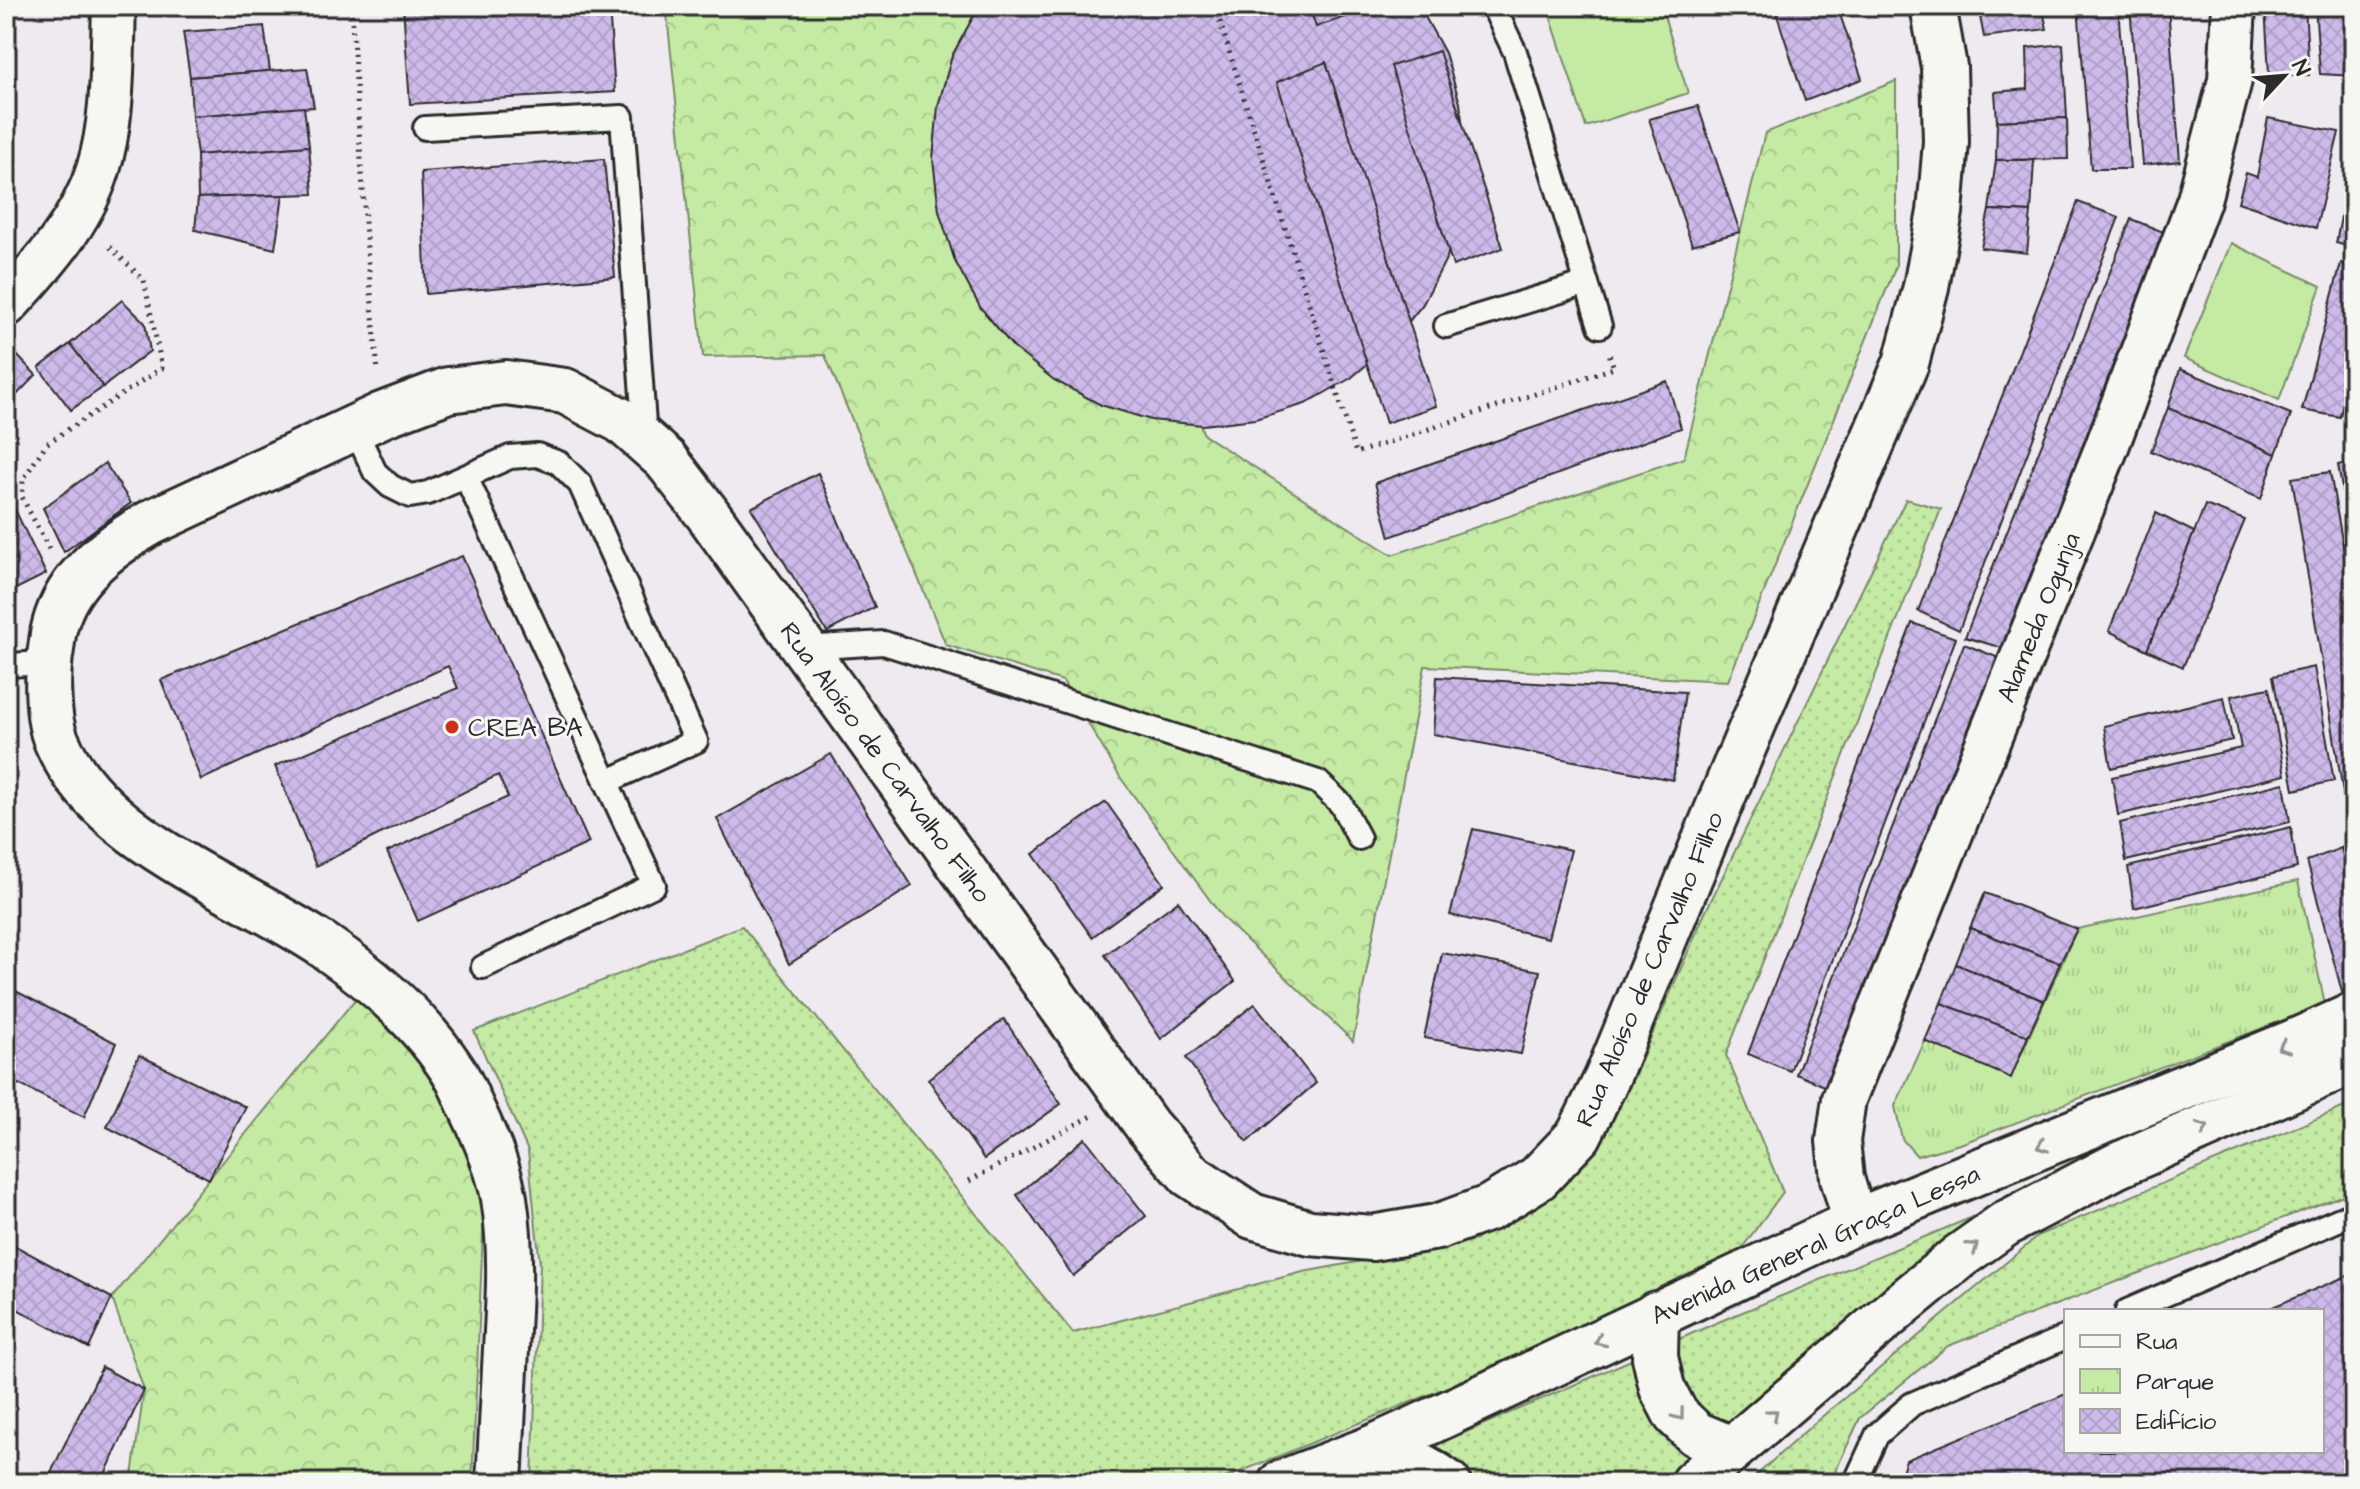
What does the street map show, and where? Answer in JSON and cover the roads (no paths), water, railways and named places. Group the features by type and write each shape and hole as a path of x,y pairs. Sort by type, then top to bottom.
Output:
{"street":[{"path":"6,305 47,261 78,214 98,171 108,127 114,6"},
{"name":"Rua Aloíso de Carvalho Filho","path":"499,1483 511,1254 503,1195 487,1139 453,1070 416,1022 370,981 325,947 160,849 111,815 79,781 55,738 49,700 49,663 55,624 71,590 92,563 118,541 152,522 368,421 448,390 506,383 565,391 622,421 666,460 1148,1127 1190,1175 1252,1216 1310,1233 1372,1238 1437,1227 1489,1208 1538,1178 1579,1135 1607,1078 1906,363 1926,287 1940,212 1945,156 1944,67 1933,6"},
{"name":"Alameda Ogunja","path":"1855,1222 1842,1178 1838,1141 1844,1099 2100,464 2199,200 2230,80 2234,6"},
{"name":"Avenida General Graça Lessa","path":"1281,1483 1370,1449 1855,1222 2354,1015"},
{"path":"1693,1483 1914,1294 2005,1224 2114,1167 2354,1061"},
{"path":"1656,1314 1655,1357 1662,1388 1676,1415 1696,1434 1732,1449"},
{"path":"1370,1449 1407,1458 1448,1483"}],"lane":[{"path":"1493,6 1515,52 1600,326"},
{"path":"425,128 622,117 646,442"},
{"path":"1446,326 1587,283"},
{"path":"368,421 375,472 390,486 410,496 428,493 510,457 537,455 559,463 580,484 696,741 606,782"},
{"path":"466,477 654,885 483,967"},
{"path":"804,648 884,643 1318,782 1341,804 1359,838"},
{"path":"6,665 49,663"},
{"path":"2132,1309 2354,1213"},
{"path":"1855,1483 1877,1435 1912,1404 2064,1338"}],"place":[{"name":"CREA BA","path":"452,727"}]}
